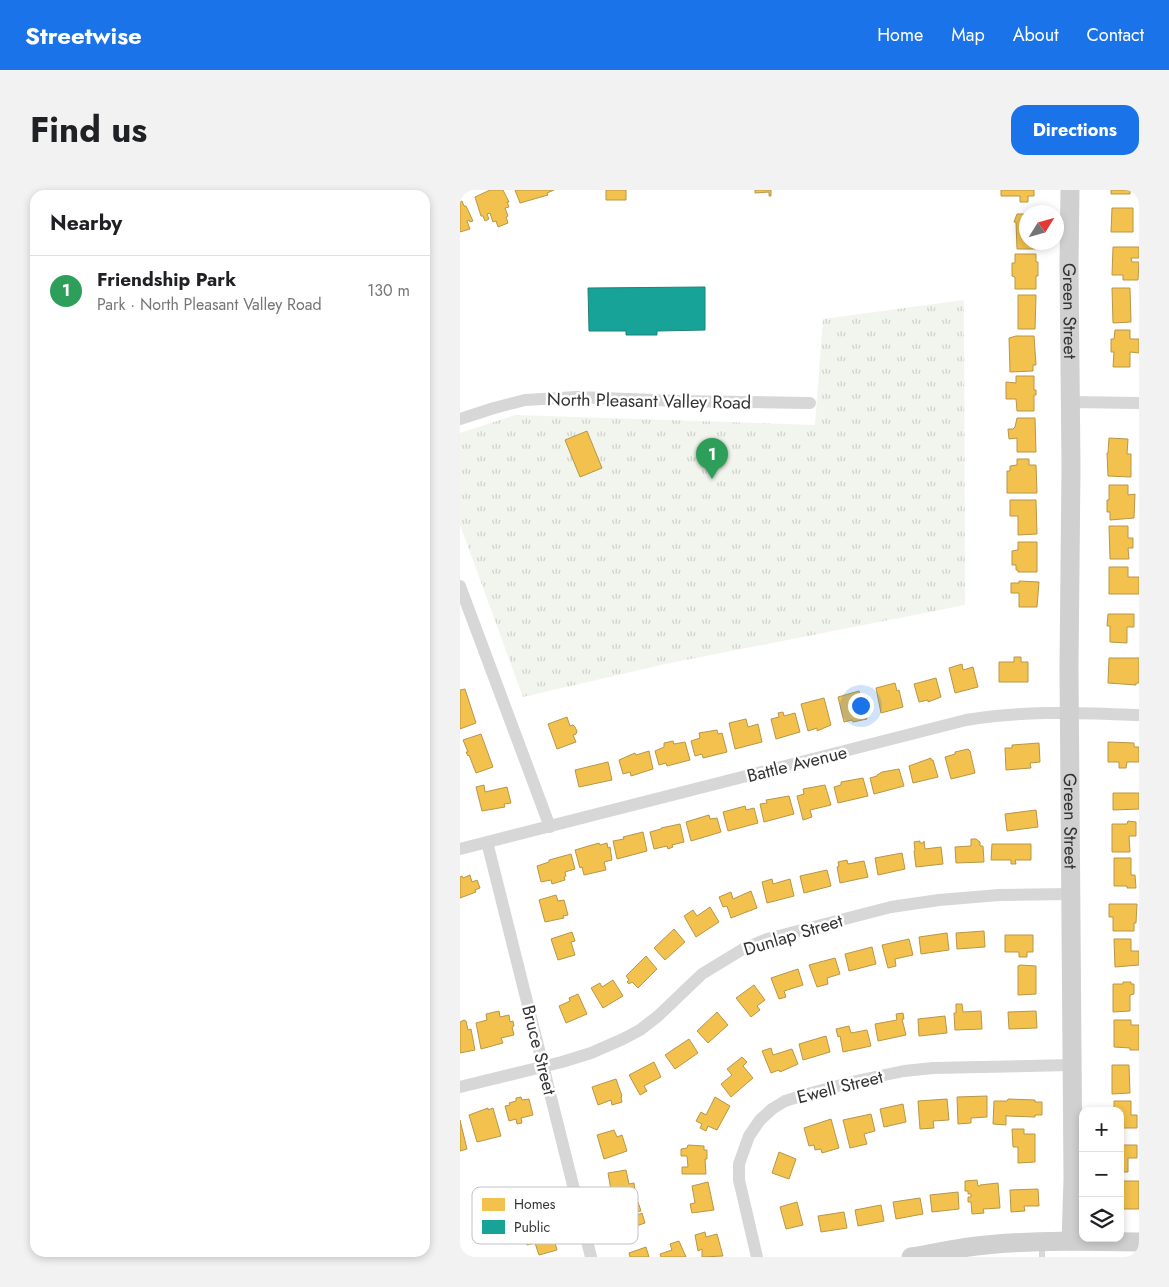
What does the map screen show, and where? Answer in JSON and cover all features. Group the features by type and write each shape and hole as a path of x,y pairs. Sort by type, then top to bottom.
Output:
{"street":[{"name":"Green Street","path":"1070,190 1071,1065 1073,1179 1071,1241"},
{"name":"North Pleasant Valley Road","path":"460,419 525,400 577,397 810,403"},
{"path":"1071,402 1139,403"},
{"path":"460,586 550,827"},
{"name":"Battle Avenue","path":"460,849 966,720 997,714 1034,712 1139,715"},
{"name":"Bruce Street","path":"487,842 574,1187"},
{"name":"Dunlap Street","path":"460,1087 591,1053 640,1030 658,1016 702,974 743,949 767,939 892,907 939,900 999,895 1071,894"},
{"name":"Ewell Street","path":"757,1257 739,1180 739,1164 749,1136 760,1120 785,1101 856,1081 904,1071 933,1068 1071,1065"},
{"path":"911,1257 986,1245 1042,1250 1071,1241 1139,1242"},
{"name":"Bruce Street","path":"588,1244 591,1257"}],"green space":[{"path":"964,300 965,605 670,663 523,697 460,525 460,433 515,415 815,425 823,319"}],"building: Homes":[{"path":"490,190 503,190 509,202 507,202 509,207 505,208 508,223 498,227 496,221 493,222 490,213 487,214 489,219 485,221 483,216 481,216 475,197"},
{"path":"515,190 554,190 547,193 548,195 520,203"},
{"path":"606,190 626,190 626,200 606,200"},
{"path":"755,190 771,190 771,196 769,196 769,192 755,193"},
{"path":"1001,190 1034,190 1034,196 1028,196 1028,202 1020,202 1020,196 1001,196"},
{"path":"1111,190 1130,190 1130,194 1111,194"},
{"path":"462,201 473,221 467,221 470,229 460,232 460,202"},
{"path":"1112,208 1133,208 1133,232 1111,232"},
{"path":"1017,214 1019,214 1019,249 1017,249 1016,222 1014,222"},
{"path":"1113,247 1139,247 1139,258 1131,258 1132,262 1139,262 1138,280 1123,280 1123,275 1112,275"},
{"path":"1015,254 1036,254 1038,276 1036,276 1036,289 1015,289 1012,263 1015,263"},
{"path":"1112,288 1130,288 1131,322 1113,323"},
{"path":"1018,295 1036,295 1035,329 1018,329"},
{"path":"1115,330 1130,330 1130,339 1139,339 1139,353 1130,352 1130,367 1113,367 1114,352 1111,352 1111,339 1114,339"},
{"path":"1034,336 1036,365 1033,365 1033,371 1010,372 1009,338"},
{"path":"1016,376 1034,376 1036,395 1034,395 1034,411 1017,411 1016,399 1006,399 1006,382 1016,383"},
{"path":"1017,418 1035,418 1036,452 1017,452 1017,438 1009,439 1008,429 1015,427"},
{"path":"587,431 602,468 580,477 565,440"},
{"path":"1109,438 1128,439 1127,454 1131,454 1131,477 1108,476 1107,453"},
{"path":"1017,459 1029,459 1029,465 1036,465 1037,493 1007,493 1007,471 1010,471 1010,466 1017,465"},
{"path":"1109,485 1128,485 1128,495 1135,494 1134,518 1110,520 1110,512 1107,512"},
{"path":"1010,500 1036,500 1037,534 1018,535 1018,516 1010,516"},
{"path":"1109,526 1128,526 1128,538 1133,538 1133,548 1128,548 1129,559 1110,559"},
{"path":"1018,542 1037,542 1037,572 1018,572 1016,565 1012,565 1012,551 1018,550"},
{"path":"1109,567 1128,567 1128,577 1139,577 1139,594 1109,594"},
{"path":"1019,581 1039,582 1037,607 1019,607 1019,593 1011,593 1011,583 1019,583"},
{"path":"1108,614 1134,614 1134,627 1127,627 1127,643 1110,642 1110,626 1107,626"},
{"path":"1014,657 1021,657 1021,662 1028,662 1028,682 999,682 999,662 1014,662"},
{"path":"1109,658 1139,658 1139,683 1136,683 1136,685 1108,683"},
{"path":"962,664 963,670 973,667 978,687 955,693 949,668"},
{"path":"936,678 941,697 928,702 928,700 919,702 914,684"},
{"path":"895,683 897,691 899,690 903,707 881,713 876,688"},
{"path":"465,689 476,723 460,729 460,690"},
{"path":"859,691 867,719 844,722 838,697"},
{"path":"824,698 831,725 817,731 817,728 808,731 801,704"},
{"path":"783,712 784,716 795,713 800,732 776,739 771,719 779,717 778,713"},
{"path":"567,717 570,726 573,725 577,731 573,735 576,742 557,749 548,724"},
{"path":"746,719 748,727 758,724 762,742 735,749 729,723"},
{"path":"717,730 718,734 722,733 727,752 703,758 702,754 695,756 691,741 700,738 699,733"},
{"path":"481,734 493,767 476,773 466,752 468,752 463,740"},
{"path":"673,741 674,744 685,742 690,760 667,766 666,763 659,765 655,751 664,747 664,743"},
{"path":"1108,742 1134,743 1134,747 1139,747 1139,762 1127,762 1126,768 1119,768 1119,762 1108,762"},
{"path":"1039,743 1040,762 1030,763 1031,768 1006,770 1005,748 1012,748 1012,745"},
{"path":"968,749 975,773 951,779 945,757"},
{"path":"649,751 653,769 631,776 630,772 623,774 619,760 635,753 636,755"},
{"path":"931,758 938,777 913,783 909,766"},
{"path":"608,762 612,780 579,787 575,770"},
{"path":"899,769 904,786 874,794 870,778 882,772"},
{"path":"863,778 868,796 838,803 834,787 841,785 841,782"},
{"path":"484,785 485,792 507,787 511,803 504,804 505,807 482,811 476,787"},
{"path":"825,785 831,805 810,810 812,817 803,820 797,796 804,794 803,789"},
{"path":"1113,793 1139,793 1139,809 1113,810"},
{"path":"789,796 794,814 764,822 760,804 767,803 766,800"},
{"path":"745,806 746,810 754,808 758,823 728,831 723,812"},
{"path":"1036,810 1038,827 1007,831 1005,814"},
{"path":"709,815 710,819 717,818 721,832 691,841 686,822"},
{"path":"1128,821 1136,822 1136,836 1129,836 1130,852 1112,852 1112,824 1127,824"},
{"path":"680,824 684,842 672,845 673,847 668,849 667,846 654,849 650,832"},
{"path":"643,832 647,851 617,859 613,841"},
{"path":"971,839 976,839 980,842 980,846 983,846 984,862 956,863 955,847 971,846"},
{"path":"920,841 920,843 923,843 924,841 925,849 941,847 943,864 916,867 914,842"},
{"path":"599,843 600,845 607,843 608,848 610,847 612,860 604,862 606,870 584,875 575,850"},
{"path":"992,844 1031,844 1031,860 1015,860 1016,864 1011,864 1011,860 991,860"},
{"path":"902,853 905,869 878,875 875,858"},
{"path":"571,854 575,869 565,872 565,880 552,884 551,880 541,882 537,866 549,862 549,860"},
{"path":"1114,858 1131,858 1131,875 1135,875 1136,888 1114,886"},
{"path":"847,860 848,864 864,861 868,877 840,883 838,862"},
{"path":"827,870 831,886 804,893 800,876"},
{"path":"470,875 472,882 477,880 480,888 475,890 476,892 460,898 460,877 462,876 463,878"},
{"path":"772,879 773,884 790,879 794,896 767,903 762,882"},
{"path":"751,891 757,908 731,918 727,906 723,907 719,897 731,892 733,899"},
{"path":"556,895 558,901 564,900 568,915 563,916 564,918 545,922 539,900"},
{"path":"1109,904 1137,904 1134,931 1113,931 1113,917 1109,917"},
{"path":"710,907 719,922 696,937 684,916 693,910 697,916"},
{"path":"674,929 685,942 665,960 654,948"},
{"path":"984,931 985,947 957,949 956,933"},
{"path":"572,932 575,941 571,942 575,955 558,960 551,939"},
{"path":"947,933 949,950 921,954 919,937"},
{"path":"1005,935 1033,935 1033,952 1027,952 1027,957 1019,957 1019,952 1005,952"},
{"path":"909,939 913,955 895,959 896,966 888,968 882,945"},
{"path":"1114,939 1131,939 1131,951 1139,951 1139,965 1115,967"},
{"path":"872,947 876,964 849,971 845,954"},
{"path":"646,956 657,969 638,988 632,982 629,984 627,982 629,980 626,976"},
{"path":"835,958 840,974 827,978 828,984 817,987 809,965"},
{"path":"1018,966 1036,966 1036,994 1018,995"},
{"path":"798,969 803,985 784,991 786,997 779,999 771,978"},
{"path":"613,980 623,996 603,1008 591,988 600,983 602,987"},
{"path":"1123,982 1134,984 1134,994 1130,995 1130,1011 1113,1012 1113,984 1123,984"},
{"path":"754,985 765,1000 757,1006 760,1010 751,1017 736,998"},
{"path":"578,994 587,1014 566,1023 559,1006 570,1001 569,998"},
{"path":"956,1004 962,1004 963,1012 981,1011 982,1029 955,1030 954,1013 956,1013"},
{"path":"499,1011 500,1017 509,1015 510,1022 513,1021 514,1035 501,1038 503,1043 481,1049 476,1023 487,1020 486,1014"},
{"path":"1036,1011 1037,1028 1009,1029 1008,1012"},
{"path":"717,1012 728,1025 708,1043 697,1031"},
{"path":"903,1013 904,1019 902,1019 906,1035 878,1041 875,1024 897,1020 896,1014"},
{"path":"945,1016 947,1033 919,1036 918,1019"},
{"path":"464,1020 468,1030 471,1029 475,1050 460,1053 460,1022"},
{"path":"1114,1020 1131,1020 1131,1025 1139,1025 1139,1050 1114,1047"},
{"path":"849,1026 851,1033 867,1030 871,1046 843,1052 840,1036 838,1037 836,1029"},
{"path":"826,1036 830,1052 803,1060 799,1044"},
{"path":"689,1039 698,1053 675,1069 665,1055"},
{"path":"771,1048 773,1055 792,1049 798,1064 780,1072 779,1070 771,1073 762,1051"},
{"path":"742,1057 747,1062 743,1066 753,1078 731,1097 721,1084 732,1075 727,1069"},
{"path":"654,1062 661,1077 644,1086 647,1091 640,1095 629,1075"},
{"path":"1112,1065 1129,1065 1130,1093 1112,1094"},
{"path":"616,1079 622,1096 622,1102 612,1105 611,1100 598,1105 592,1087"},
{"path":"987,1096 987,1117 971,1118 971,1123 958,1124 957,1097"},
{"path":"521,1097 522,1100 529,1099 533,1115 521,1118 522,1123 517,1124 516,1119 509,1121 505,1106 516,1101 516,1098"},
{"path":"715,1097 730,1106 717,1130 708,1126 706,1131 700,1128 702,1124 696,1121 701,1112 706,1115"},
{"path":"947,1099 949,1120 933,1121 934,1128 920,1129 918,1101"},
{"path":"1008,1099 1042,1102 1042,1115 1035,1115 1035,1117 1006,1115 1006,1125 993,1124 994,1101 1007,1101"},
{"path":"1114,1101 1131,1101 1131,1115 1137,1115 1137,1128 1124,1128 1124,1107 1114,1107"},
{"path":"903,1104 906,1122 884,1127 880,1109"},
{"path":"488,1108 488,1110 493,1108 501,1136 477,1142 469,1115"},
{"path":"871,1114 875,1131 864,1134 867,1144 850,1148 843,1120"},
{"path":"831,1119 839,1148 822,1153 821,1149 815,1150 814,1145 809,1146 804,1128"},
{"path":"460,1120 467,1149 460,1151"},
{"path":"1012,1129 1024,1129 1024,1134 1035,1134 1035,1162 1018,1163 1018,1147 1013,1147"},
{"path":"614,1130 617,1137 622,1135 627,1151 604,1159 597,1135"},
{"path":"688,1145 704,1146 704,1150 707,1150 707,1159 705,1159 706,1174 682,1174 682,1167 688,1167 687,1156 681,1156 681,1149 687,1148"},
{"path":"1124,1145 1137,1145 1137,1158 1128,1158 1128,1172 1124,1172"},
{"path":"779,1152 796,1159 789,1179 772,1173"},
{"path":"626,1170 629,1184 634,1183 635,1187 610,1187 608,1173"},
{"path":"977,1180 978,1186 998,1183 1000,1208 983,1209 984,1213 972,1214 971,1202 968,1202 968,1197 971,1197 971,1194 965,1191 965,1181"},
{"path":"1124,1181 1139,1181 1139,1209 1124,1209"},
{"path":"708,1182 714,1210 692,1213 690,1204 695,1203 692,1186"},
{"path":"1038,1189 1039,1206 1024,1206 1025,1211 1011,1212 1010,1190"},
{"path":"958,1192 959,1209 932,1212 930,1195"},
{"path":"920,1198 923,1214 896,1219 893,1202"},
{"path":"797,1202 803,1225 786,1229 780,1207"},
{"path":"881,1205 884,1221 858,1226 855,1210"},
{"path":"844,1212 847,1228 821,1232 818,1216"},
{"path":"642,1213 645,1223 638,1225 638,1215"},
{"path":"705,1232 706,1237 717,1234 723,1256 702,1257 702,1249 698,1251 695,1235"},
{"path":"679,1241 686,1257 661,1257 660,1254 672,1250 670,1244"},
{"path":"535,1244 555,1244 557,1250 539,1255"},
{"path":"646,1247 649,1257 630,1257 629,1253"}],"building: Public":[{"path":"705,287 705,330 657,331 657,335 626,335 626,331 589,331 588,288"}],"place":[{"name":"Friendship Park","path":"712,479"}]}
